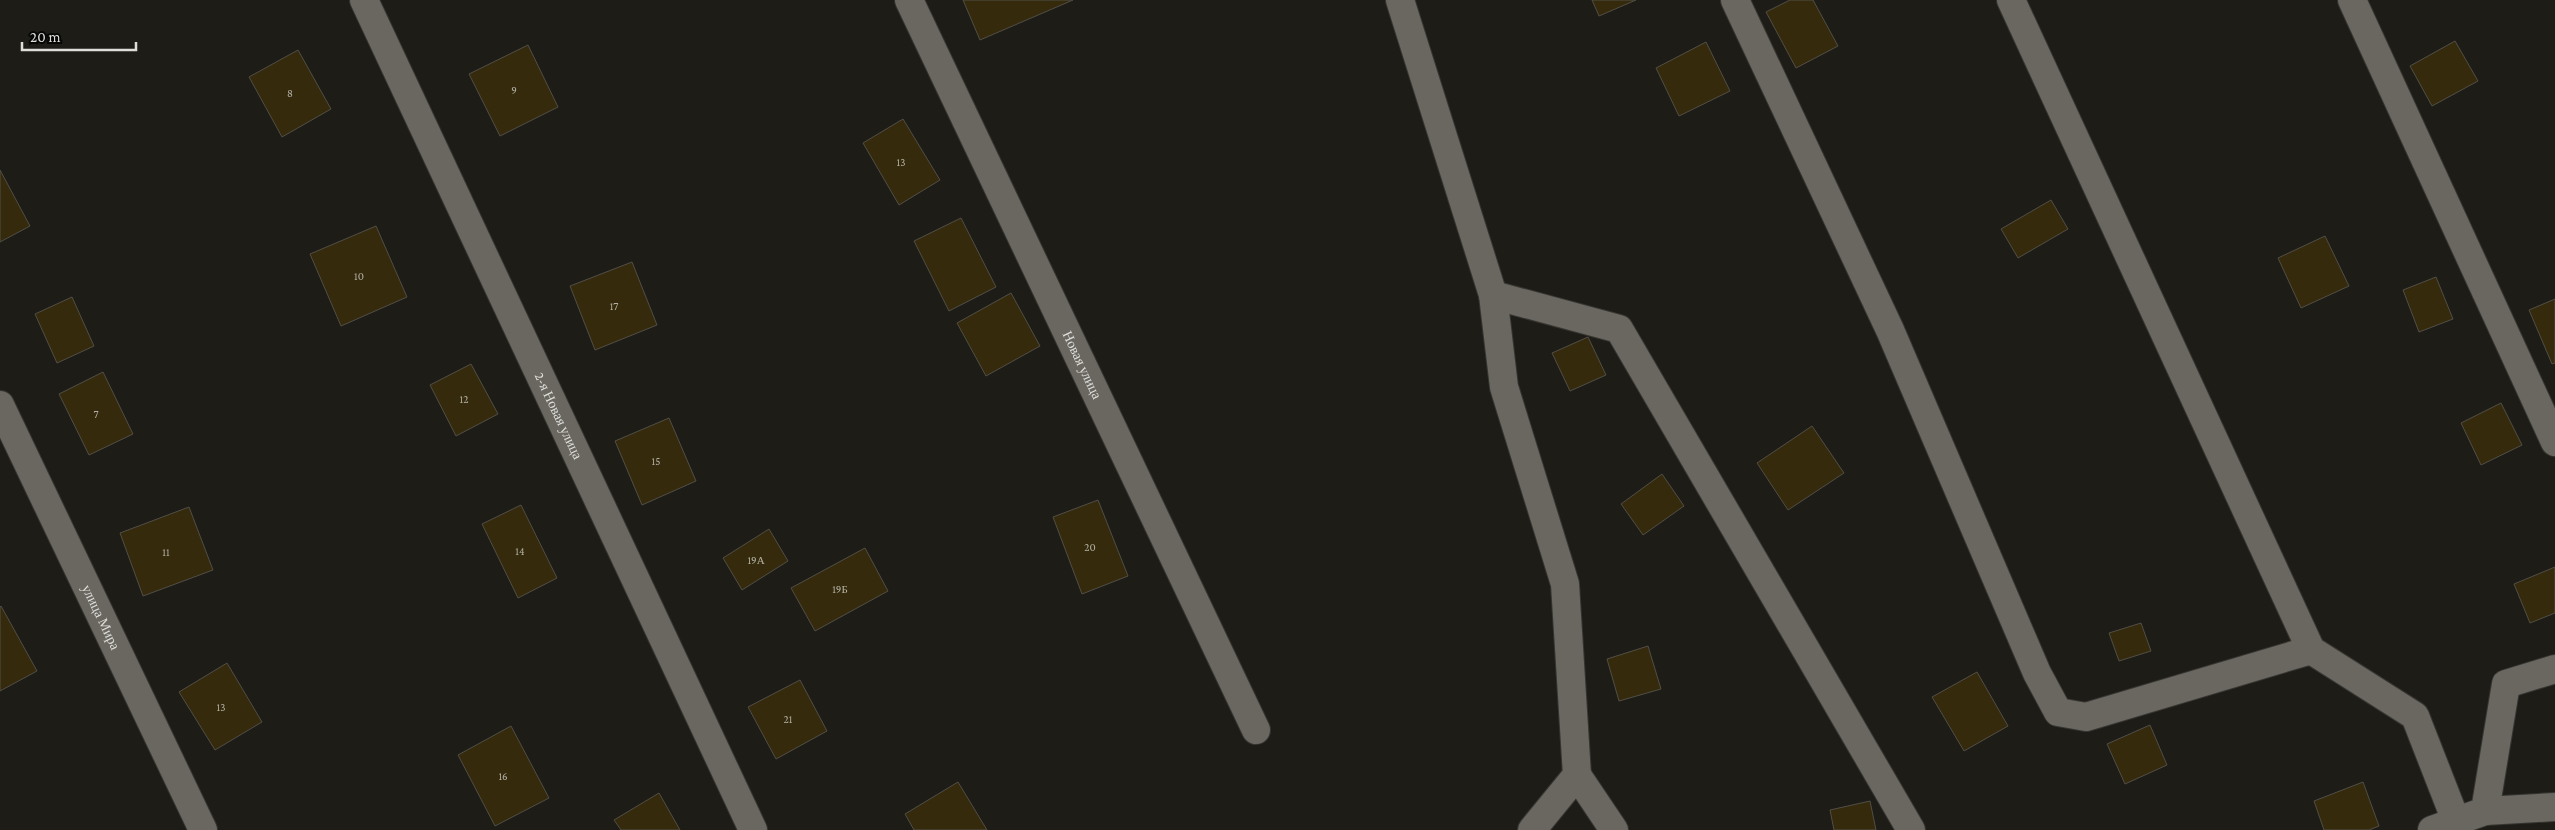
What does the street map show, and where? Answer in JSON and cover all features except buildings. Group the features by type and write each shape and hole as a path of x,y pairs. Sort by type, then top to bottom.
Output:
{"street":[{"name":"2-я Новая улица","path":"364,0 753,830"},
{"name":"Новая улица","path":"909,0 1256,730"},
{"path":"1400,0 1493,295 1504,388 1565,584 1577,775 1614,830"},
{"path":"1735,0 1890,330 2037,673 2058,712 2086,717 2311,650"},
{"path":"2011,0 2311,650 2415,716 2444,826 2485,811 2555,807"},
{"path":"2352,0 2555,442"},
{"path":"1493,295 1619,329 1911,830"},
{"name":"улица Мира","path":"0,405 202,830"},
{"path":"2485,811 2506,684 2555,669"},
{"path":"1532,830 1577,775"}]}
